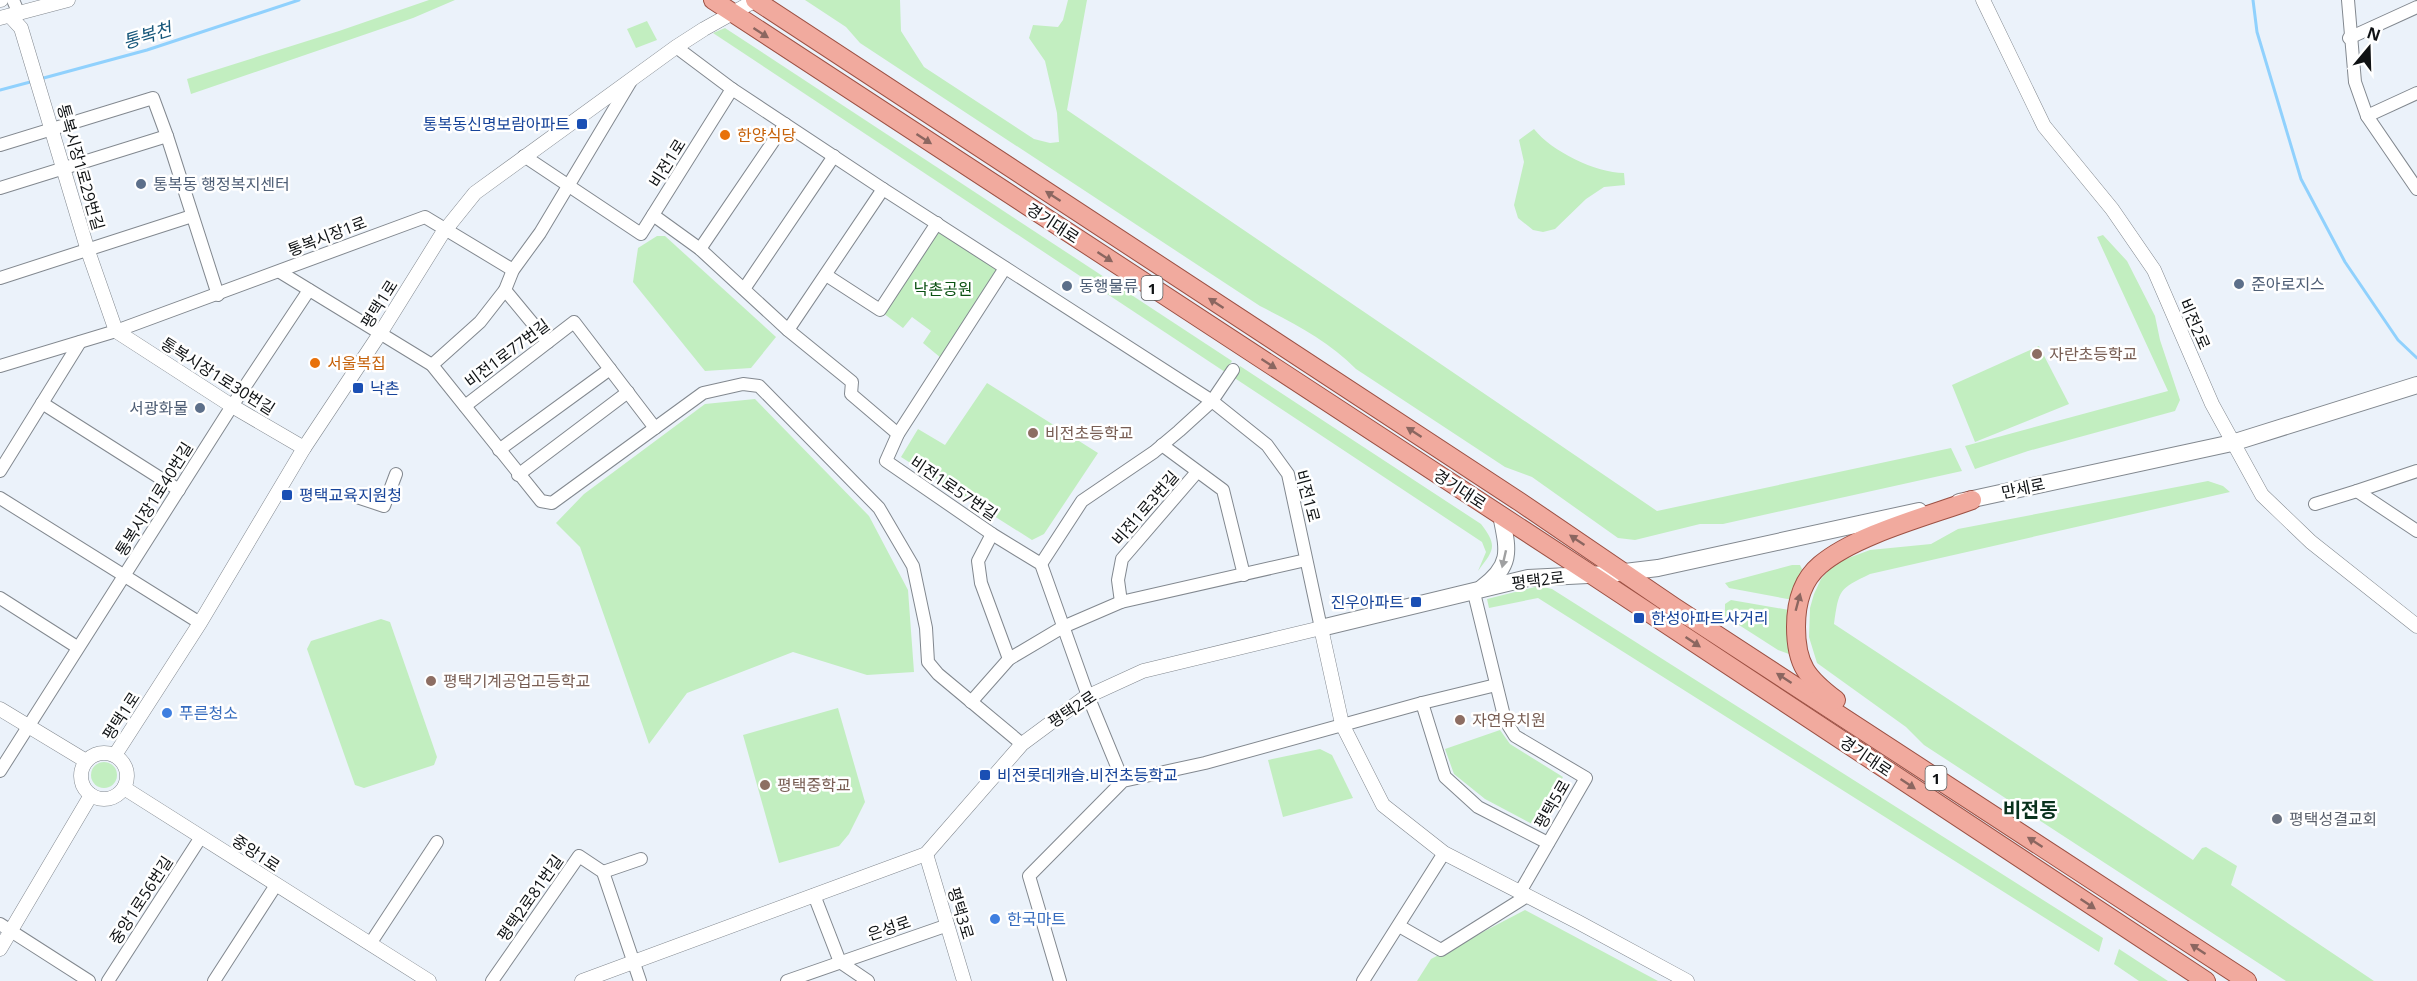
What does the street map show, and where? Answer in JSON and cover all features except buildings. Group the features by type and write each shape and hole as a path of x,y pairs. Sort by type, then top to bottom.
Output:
{"main road":[{"name":"경기대로","path":"712,0 1501,515 2206,981"},
{"name":"경기대로","path":"756,0 1510,495 1888,747 2247,981"},
{"name":"만세로","path":"1625,573 1658,568 2232,443 2417,385"},
{"path":"1888,747 1877,730 1813,682 1800,661 1796,637 1796,608 1802,588 1819,566 1839,552 1879,534 1972,500"},
{"path":"1475,592 1497,576 1506,560 1506,539 1501,515"},
{"name":"평택2로","path":"1321,628 1528,578 1625,573"}],"street":[{"path":"1,0 14,20"},
{"path":"13,0 14,20"},
{"path":"14,20 68,0"},
{"name":"평택1로","path":"115,755 200,622 304,448 447,228 475,193 676,47 756,0"},
{"name":"비전2로","path":"1983,0 2044,126 2112,209 2154,270 2212,404 2262,495 2311,542 2417,626"},
{"path":"2348,0 2349,38 2355,82 2367,116 2412,175 2417,189"},
{"path":"2349,38 2417,7"},
{"name":"통복시장1로29번길","path":"14,20 50,123 88,251 116,331"},
{"path":"676,47 732,89"},
{"path":"280,272 432,365 480,322 505,290 513,270 569,187 633,78"},
{"name":"비전1로","path":"569,187 640,234 732,89 1212,401 1267,445 1288,474 1321,628"},
{"path":"2367,116 2417,93"},
{"path":"0,145 50,123 153,98 218,295"},
{"path":"700,249 786,124"},
{"path":"0,188 167,136"},
{"path":"524,156 569,187"},
{"path":"744,289 834,156"},
{"path":"788,330 883,189"},
{"path":"653,215 700,249 788,330 852,381 851,394 898,434 1005,268"},
{"path":"0,278 192,216"},
{"name":"통복시장1로","path":"0,366 116,331 425,217 447,228 513,270"},
{"path":"826,275 880,310 937,223"},
{"name":"통복시장1로40번길","path":"0,771 77,647 309,290"},
{"path":"505,290 548,342"},
{"name":"비전1로77번길","path":"432,365 465,406 574,322 610,369"},
{"name":"통복시장1로30번길","path":"116,331 232,406 304,448"},
{"path":"0,471 80,342"},
{"path":"499,450 610,369 655,428"},
{"path":"1123,781 1088,696 1041,564 1082,501 1162,445 1212,401 1233,370"},
{"path":"465,406 541,501 552,503 703,393 743,384 759,386 879,508 912,566 926,628 928,662 938,674 1022,744"},
{"path":"518,475 628,392"},
{"path":"42,403 179,490"},
{"name":"비전1로57번길","path":"898,434 886,461 992,534 1041,564"},
{"name":"비전1로3번길","path":"1162,445 1223,490 1244,575"},
{"path":"2315,504 2417,471"},
{"name":"비전1로3번길","path":"1121,602 1118,580 1122,559 1197,472"},
{"path":"357,497 384,506 396,474"},
{"path":"2357,491 2417,531"},
{"path":"0,498 200,622"},
{"path":"992,534 978,561 981,583 1009,659"},
{"path":"971,702 1009,659 1063,627 1121,602 1306,560"},
{"path":"1060,981 1029,876 1123,781 1205,763 1342,724 1496,685 1475,592"},
{"path":"0,598 77,647"},
{"path":"1321,628 1342,724 1383,805 1444,853 1687,981"},
{"name":"평택2로","path":"582,981 926,854 1022,744 1088,696 1143,672 1321,628"},
{"name":"평택5로","path":"1399,926 1441,950 1524,894 1548,843 1586,778 1515,736 1505,720 1496,685"},
{"name":"평택5로","path":"1422,703 1445,777 1478,807 1548,843"},
{"path":"0,709 86,761"},
{"path":"102,753 115,755 124,764 127,776 120,793 109,798 91,795 83,785 82,779 86,761 102,753"},
{"name":"중앙1로","path":"124,788 429,981"},
{"path":"0,949 5,928 91,795"},
{"name":"중앙1로56번길","path":"108,981 201,837"},
{"path":"370,944 437,842"},
{"path":"1363,981 1444,853"},
{"name":"평택3로","path":"926,854 964,981"},
{"name":"평택2로81번길","path":"492,981 579,856 603,872"},
{"path":"640,981 603,872 641,859"},
{"path":"214,981 276,885"},
{"path":"814,895 840,962 868,981"},
{"name":"은성로","path":"787,981 948,925"},
{"path":"5,928 89,981"}],"green space":[{"path":"429,0 455,0 413,18 191,94 187,79"},
{"path":"805,0 900,0 901,31 924,67 1034,139 1050,143 1059,142 1057,113 1045,61 1029,38 1033,25 1058,27 1063,20 1068,0 1087,0 1067,110 1657,511 1951,448 1962,471 1723,524 1700,524 1635,540 1618,538 1532,477 1505,467 1356,369 1335,350 1299,326 1260,306 860,43 846,27"},
{"path":"647,21 657,40 636,48 627,29"},
{"path":"725,28 1232,361 1225,372 713,33"},
{"path":"1534,129 1551,145 1575,159 1601,169 1624,173 1625,185 1604,187 1586,199 1555,229 1543,232 1533,230 1518,218 1514,205 1524,162 1519,140"},
{"name":"낙촌공원","path":"943,232 998,268 998,273 941,358 923,343 931,331 912,317 903,328 883,313 934,233"},
{"path":"2103,235 2127,261 2155,316 2160,340 2180,400 2175,411 2028,451 1975,469 1965,446 2168,391 2097,237"},
{"path":"657,236 665,236 776,337 751,368 705,371 633,282 638,248"},
{"path":"2039,346 2069,404 1975,442 1952,385"},
{"path":"1240,366 1481,524 1490,538 1492,548 1478,571 1486,552 1482,542 1233,377"},
{"path":"987,383 1098,453 1044,534 1032,540 901,457 918,429 945,445"},
{"path":"755,399 869,516 908,590 914,672 867,675 793,652 687,693 649,744 580,547 556,523 584,494 705,404"},
{"path":"2208,481 2223,486 2230,492 1870,574 1852,583 1842,592 1837,604 1834,624 2193,860 2202,848 2206,847 2237,866 2231,885 2374,981 2286,981 1924,745 1906,727 1817,663 1809,637 1810,608 1821,579 1835,563 1870,550 1931,544 1958,529"},
{"path":"1792,565 1800,565 1802,569 1794,590 1793,600 1729,588 1725,583"},
{"path":"1539,586 1552,589 2103,938 2099,952 1538,598 1489,608 1487,599"},
{"path":"1731,600 1789,610 1792,647 1789,654 1778,650 1725,616 1725,604"},
{"path":"381,619 390,622 437,757 434,765 364,788 355,785 307,649 311,641"},
{"path":"838,708 865,802 849,834 839,846 779,863 743,735"},
{"path":"1500,730 1510,744 1563,777 1534,825 1485,799 1454,774 1445,749"},
{"path":"1320,749 1332,755 1353,798 1283,817 1268,760"},
{"path":"104,762 113,766 117,775 113,784 104,788 95,784 91,775 95,766"},
{"path":"1525,910 1658,981 1417,981 1431,959"},
{"path":"2119,949 2168,981 2139,981 2114,964"}],"waterway":[{"name":"통복천","path":"40,79 147,50 299,0"},
{"path":"2253,0 2257,32 2301,179 2345,262 2398,340 2417,358"},
{"name":"통복천","path":"0,90 34,81"}],"place":[{"name":"통복동신명보람아파트","path":"582,124"},
{"name":"한양식당","path":"725,135"},
{"name":"통복동 행정복지센터","path":"141,184"},
{"name":"준아로지스","path":"2239,284"},
{"name":"동행물류","path":"1067,286"},
{"name":"자란초등학교","path":"2037,354"},
{"name":"서울복집","path":"315,363"},
{"name":"낙촌","path":"358,388"},
{"name":"서광화물","path":"200,408"},
{"name":"비전초등학교","path":"1033,433"},
{"name":"평택교육지원청","path":"287,495"},
{"name":"진우아파트","path":"1416,602"},
{"name":"한성아파트사거리","path":"1639,618"},
{"name":"평택기계공업고등학교","path":"431,681"},
{"name":"푸른청소","path":"167,713"},
{"name":"자연유치원","path":"1460,720"},
{"name":"비전롯데캐슬.비전초등학교","path":"985,775"},
{"name":"평택중학교","path":"765,785"},
{"name":"평택성결교회","path":"2277,819"},
{"name":"한국마트","path":"995,919"}],"district":[{"name":"비전동","path":"2030,809"}]}
